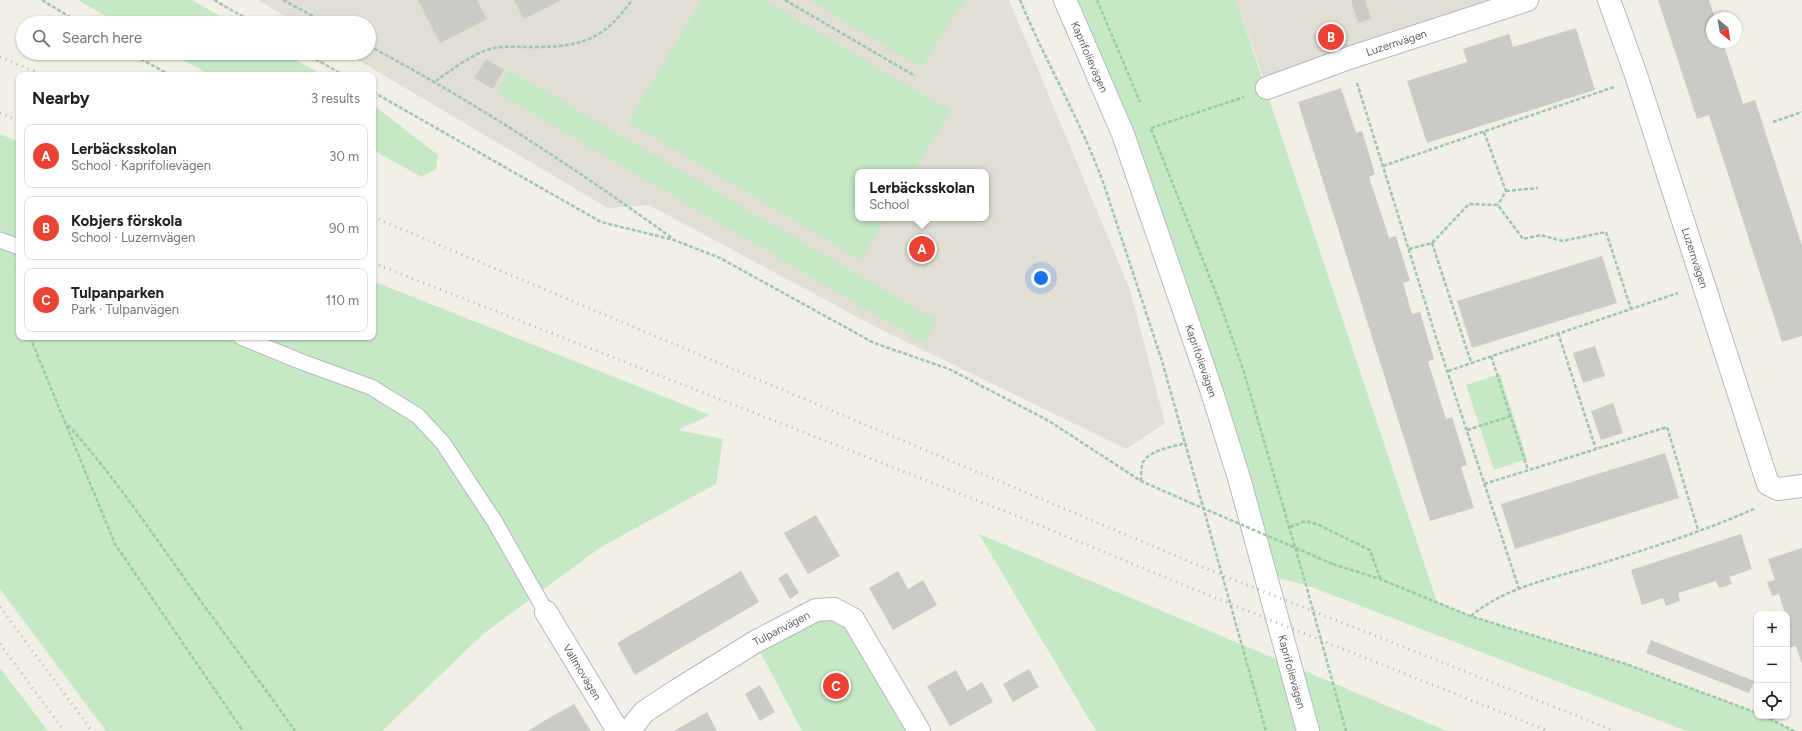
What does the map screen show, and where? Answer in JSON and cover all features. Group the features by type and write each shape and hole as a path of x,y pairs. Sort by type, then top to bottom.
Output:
{"street":[{"name":"Kaprifolievägen","path":"1065,0 1123,134 1211,389 1239,478 1308,731"},
{"name":"Luzernvägen","path":"1267,88 1349,58 1527,0"},
{"name":"Luzernvägen","path":"1609,0 1636,75 1705,284 1768,484 1778,490"},
{"path":"1778,490 1801,486"},
{"name":"Tulpanvägen","path":"629,731 632,725 644,712 755,642 816,610 834,609 853,619 919,731"},
{"name":"Vallmovägen","path":"546,612 618,731"}],"lane":[{"path":"0,240 16,247"},
{"path":"248,340 302,362 371,387 418,416 443,443 495,522 546,612"}],"path":[{"path":"42,0 68,16"},
{"path":"214,0 242,16"},
{"path":"283,0 313,16"},
{"path":"436,81 452,69 492,49 559,47 584,41 610,27 623,15 632,0"},
{"path":"785,0 915,76"},
{"path":"1020,0 1052,72 1095,158 1162,361 1266,731"},
{"path":"1097,0 1142,106"},
{"path":"376,50 436,81 610,194 674,240"},
{"path":"1349,58 1484,484 1519,589"},
{"path":"143,60 165,72"},
{"path":"317,60 338,72"},
{"path":"1383,166 1612,88 1636,75"},
{"path":"1151,128 1267,88"},
{"path":"376,94 601,222 674,240 720,258 874,343 955,373 1049,422 1141,481 1190,503 1333,564 1380,578 1470,616 1626,664 1754,712"},
{"path":"1773,122 1802,112"},
{"path":"1148,121 1218,298 1243,369 1290,527 1346,731"},
{"path":"1484,132 1506,191"},
{"path":"1506,191 1538,188"},
{"path":"1498,205 1506,191"},
{"path":"1409,249 1432,243 1469,204 1498,205"},
{"path":"1498,205 1523,239 1541,235 1562,241 1606,232 1631,309"},
{"path":"1432,243 1471,362"},
{"path":"1448,371 1705,284"},
{"path":"1558,333 1596,449"},
{"path":"31,340 115,544 243,731"},
{"path":"1491,356 1528,470"},
{"path":"1467,430 1511,416"},
{"path":"66,423 93,453 143,518 234,648 295,731"},
{"path":"1484,484 1667,427 1698,530"},
{"path":"1141,481 1143,463 1148,457 1156,452 1186,443"},
{"path":"1470,616 1481,608 1519,589 1698,530 1758,507 1778,490"},
{"path":"1290,527 1306,521 1370,550 1380,578"},
{"path":"1770,719 1794,731"}],"shaded area":[{"path":"258,0 1009,0 1130,290 1165,423 1126,449 878,328 649,205 608,208 358,60 376,60 376,16 284,16"},
{"path":"1236,0 1527,0 1267,88"}],"green space":[{"path":"78,0 192,0 220,16 106,16"},
{"path":"702,0 765,0 950,111 916,169 855,169 855,221 884,221 861,260 628,122"},
{"path":"810,0 964,0 921,68"},
{"path":"1065,0 1236,0 1437,602 1470,616 1626,664 1754,712 1754,719 1770,719 1794,731 1687,731 1306,585 1265,575"},
{"path":"183,60 296,60 317,72 205,72"},
{"path":"509,70 937,321 924,343 496,92"},
{"path":"376,107 438,155 436,169 422,177 376,152"},
{"path":"0,134 16,141 16,340 376,340 376,282 710,415 678,430 723,439 716,484 601,547 483,634 382,731 106,731 0,589"},
{"path":"1500,374 1527,459 1494,470 1466,385"},
{"path":"979,534 1447,731 1096,731"},
{"path":"834,609 919,731 802,731 755,642"},
{"path":"0,668 48,731 0,731"}],"building":[{"path":"418,0 477,0 487,19 440,43"},
{"path":"514,0 561,0 524,19"},
{"path":"1351,0 1365,0 1371,19 1358,23"},
{"path":"1658,0 1709,0 1713,12 1706,12 1706,48 1725,48 1743,104 1755,100 1802,246 1802,336 1782,342 1709,115 1697,119"},
{"path":"1576,28 1595,90 1427,143 1407,81 1467,62 1463,49 1509,34 1513,47"},
{"path":"486,59 504,70 493,89 474,78"},
{"path":"1341,88 1356,133 1362,131 1375,174 1369,177 1389,238 1396,236 1410,281 1403,283 1412,314 1420,312 1434,359 1428,362 1446,419 1452,417 1467,465 1461,467 1474,508 1430,521 1298,102"},
{"path":"1602,256 1617,303 1472,348 1457,301"},
{"path":"1595,346 1605,376 1583,383 1573,353"},
{"path":"1613,403 1623,433 1601,440 1591,411"},
{"path":"1665,453 1679,498 1515,549 1501,504"},
{"path":"816,515 840,556 808,574 784,533"},
{"path":"1741,534 1752,569 1729,577 1732,584 1719,588 1716,581 1678,593 1680,601 1666,606 1663,598 1642,605 1631,570"},
{"path":"1802,548 1802,665 1796,646 1790,648 1790,611 1784,611 1779,594 1772,596 1767,582 1775,580 1768,559"},
{"path":"741,571 759,602 635,675 617,643"},
{"path":"898,571 908,589 923,580 937,605 893,630 869,588"},
{"path":"787,573 799,593 790,599 778,578"},
{"path":"1651,640 1754,681 1749,693 1646,653"},
{"path":"1029,669 1039,687 1013,702 1003,684"},
{"path":"956,670 967,691 982,682 993,702 950,726 927,686"},
{"path":"760,685 775,712 760,721 745,694"},
{"path":"574,704 591,731 528,731 544,721"},
{"path":"707,712 717,731 674,731"}],"railway":[{"path":"0,57 36,72"},
{"path":"0,113 16,120"},
{"path":"376,218 1212,571 1615,731"},
{"path":"376,264 1017,516 1203,593 1548,731"},
{"path":"0,607 92,731"},
{"path":"0,644 64,731"}],"place":[{"name":"Kobjers förskola","path":"1331,37"},
{"name":"Lerbäcksskolan","path":"922,249"},
{"name":"Tulpanparken","path":"836,686"}]}
